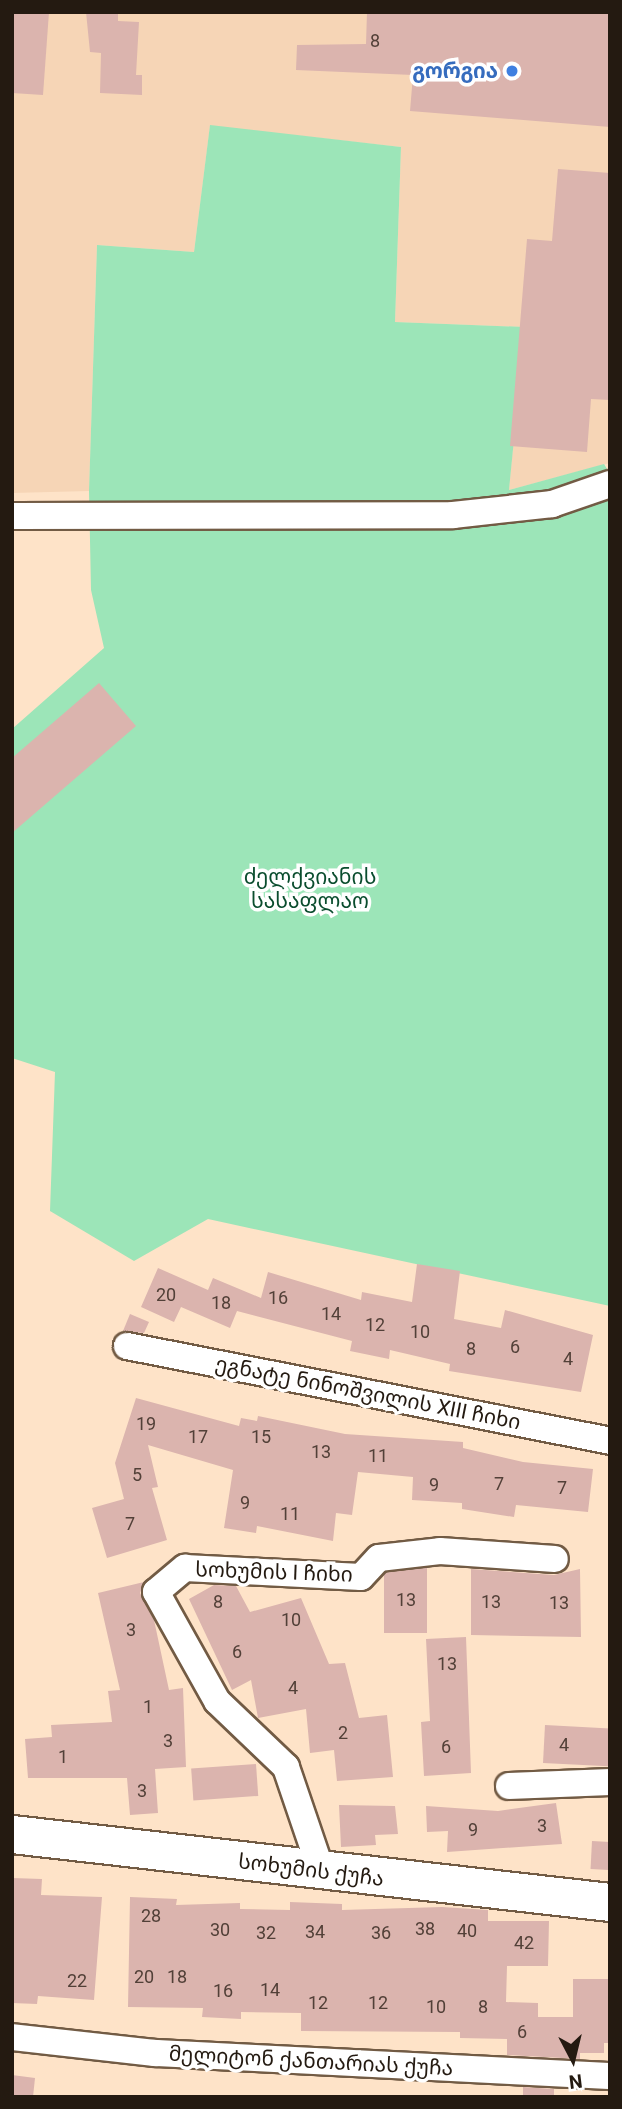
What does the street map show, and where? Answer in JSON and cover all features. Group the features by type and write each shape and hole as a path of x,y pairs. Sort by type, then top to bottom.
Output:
{"street":[{"path":"12,516 453,515 552,504 610,484"},
{"name":"ეგნატე ნინოშვილის XIII ჩიხი","path":"127,1346 610,1441"},
{"name":"სოხუმის I ჩიხი","path":"322,1873 286,1767 217,1701 156,1592 185,1569 361,1577 379,1558 440,1551 555,1559"},
{"path":"509,1786 610,1782"},
{"name":"სოხუმის ქუჩა","path":"12,1834 322,1873 610,1902"},
{"name":"მელიტონ ქანთარიას ქუჩა","path":"12,2037 155,2053 610,2076"}],"shaded area":[{"path":"12,12 610,12 610,463 509,490 524,327 395,322 401,147 210,126 194,252 97,245 89,491 12,493"}],"green space":[{"name":"ძელქვიანის სასაფლაო","path":"210,125 401,147 395,322 525,327 509,490 604,464 610,474 610,1306 208,1219 134,1261 50,1211 55,1072 12,1058 12,729 104,648 91,590 89,491 97,245 194,252"}],"building":[{"path":"12,12 49,12 43,95 12,93"},
{"path":"86,12 118,12 118,21 139,22 136,75 142,75 142,95 100,93 101,53 90,52"},
{"name":"გორგია","path":"367,12 610,12 610,127 410,111 413,75 296,70 297,45 366,44"},
{"path":"558,169 610,173 610,400 591,399 587,452 510,446 527,239 552,241"},
{"path":"99,683 136,726 12,833 12,758"},
{"path":"417,1264 460,1271 454,1319 501,1328 505,1310 593,1335 581,1392 449,1371 450,1364 390,1350 389,1359 350,1351 352,1341 237,1311 230,1328 181,1307 174,1322 141,1307 158,1268 208,1290 213,1278 261,1298 268,1272 361,1300 362,1292 412,1302"},
{"path":"130,1314 149,1322 144,1333 123,1331"},
{"path":"136,1398 239,1426 241,1418 257,1421 258,1416 345,1434 463,1442 463,1448 523,1462 593,1469 588,1512 516,1505 514,1517 462,1509 462,1503 412,1500 413,1477 358,1472 352,1515 336,1513 333,1541 257,1526 256,1533 224,1528 233,1470 148,1445 158,1487 152,1488 167,1540 107,1558 92,1508 124,1499 115,1463"},
{"path":"384,1568 427,1568 427,1633 384,1633"},
{"path":"471,1569 554,1575 580,1569 581,1637 471,1635"},
{"path":"144,1582 140,1593 154,1620 169,1690 183,1688 186,1767 155,1769 158,1813 130,1815 127,1778 28,1778 25,1739 52,1737 51,1725 112,1722 108,1691 120,1690 98,1593"},
{"path":"214,1585 236,1586 250,1612 301,1598 329,1664 345,1663 359,1718 387,1715 393,1777 337,1781 334,1750 310,1753 306,1709 258,1718 251,1680 232,1690 189,1599"},
{"path":"466,1637 471,1773 424,1776 421,1722 430,1721 426,1639"},
{"path":"545,1725 610,1728 608,1766 543,1763"},
{"path":"256,1764 258,1796 193,1800 191,1769"},
{"path":"556,1803 562,1844 447,1852 448,1831 427,1832 426,1806 498,1811"},
{"path":"339,1805 395,1806 398,1834 375,1835 376,1845 341,1847"},
{"path":"592,1841 610,1842 609,1870 591,1869"},
{"path":"12,1878 42,1879 41,1895 102,1897 94,2000 38,1996 37,2004 12,2003"},
{"path":"130,1897 177,1899 176,1905 240,1903 240,1909 290,1910 290,1902 342,1904 342,1910 442,1907 488,1910 488,1921 549,1921 548,1966 507,1966 506,2002 538,2003 538,2017 573,2017 573,1979 610,1979 610,2043 604,2043 604,2053 580,2053 580,2059 507,2055 507,2039 460,2038 460,2032 301,2031 301,2013 241,2012 241,2019 202,2017 203,2008 128,2007"},
{"path":"12,2075 35,2078 33,2097 12,2097"},
{"path":"523,2087 554,2089 554,2097 523,2097"}],"place":[{"name":"გორგია","path":"512,71"}]}
